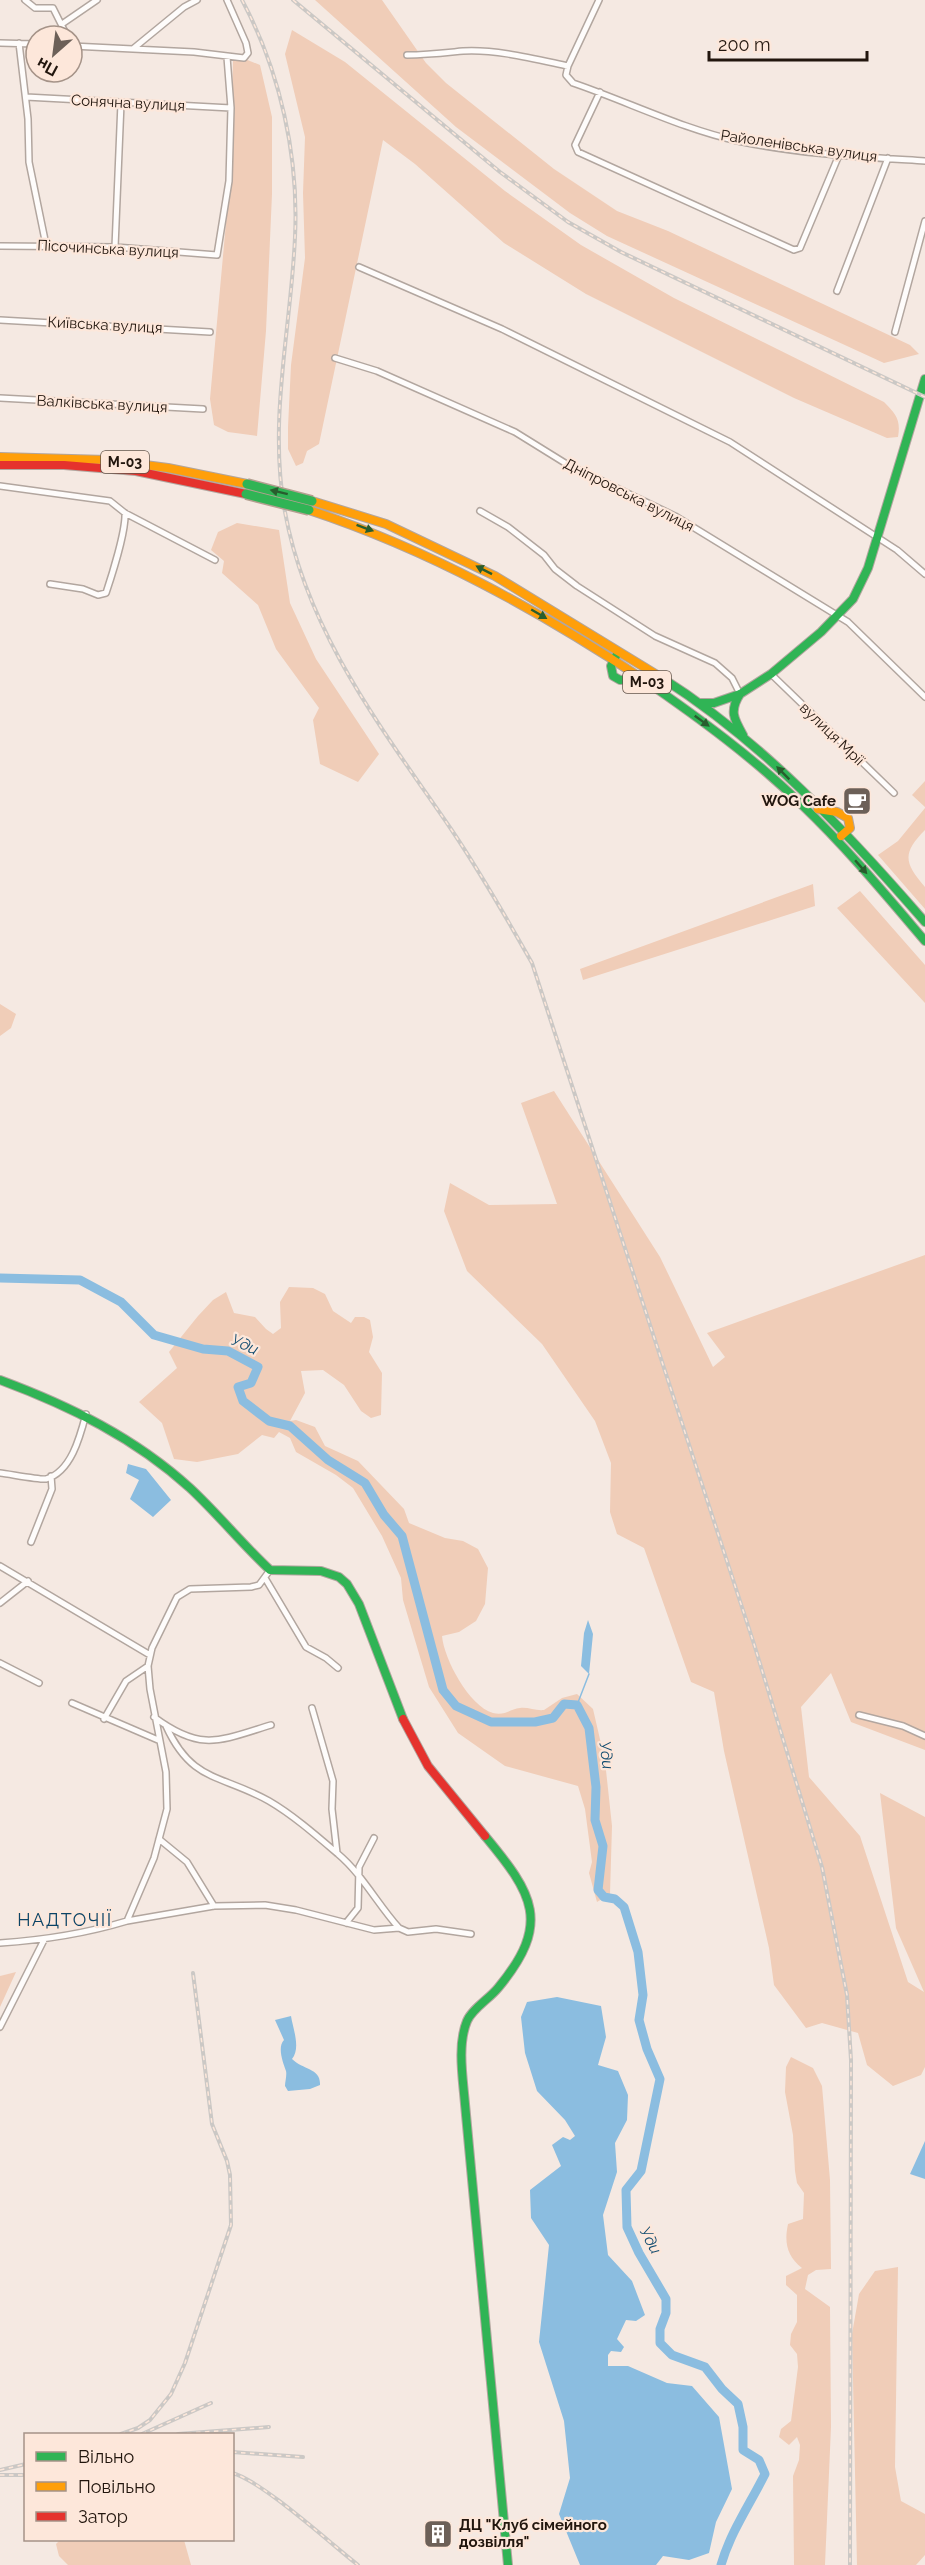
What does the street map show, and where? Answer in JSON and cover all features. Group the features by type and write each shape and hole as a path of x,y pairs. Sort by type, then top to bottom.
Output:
{"main road":[{"path":"701,703 714,703 740,694 771,674 837,617 854,599 862,585 878,537 925,379"},
{"name":"М-03","path":"0,457 107,460 168,468 386,524 438,547 495,576 623,652 701,703 745,738 873,862 925,922"},
{"name":"М-03","path":"0,465 75,466 136,471 247,489"},
{"name":"М-03","path":"310,505 453,566 549,619 642,679 734,744 801,804 925,941"},
{"path":"613,660 623,652"},
{"path":"740,694 734,703 732,716 745,738"},
{"path":"818,809 842,814 848,818 850,828 844,835 829,833"},
{"path":"0,1380 86,1414 119,1433 163,1464 192,1489 267,1574 321,1570 332,1572 347,1584 367,1624 413,1741 427,1765 493,1847 529,1898 531,1922 525,1949 486,2001 468,2019 463,2053 465,2104 508,2565"}],"street":[{"path":"25,0 35,8 52,8 62,24 96,0"},
{"path":"134,48 184,7 197,0"},
{"path":"84,46 194,52 244,58 248,51 227,0"},
{"path":"407,55 440,55 464,51 525,56 568,66 600,0"},
{"path":"0,43 24,43"},
{"path":"19,43 26,97 32,181 46,245"},
{"path":"228,57 231,108"},
{"name":"Райоленівська вулиця","path":"568,66 567,75 573,83 729,138 839,155 925,161"},
{"path":"600,92 575,145 578,152 794,250 800,248 839,155"},
{"name":"Сонячна вулиця","path":"26,97 121,104 231,108"},
{"path":"115,247 121,104"},
{"name":"Пісочинська вулиця","path":"0,246 115,247 217,255 229,181 231,108"},
{"path":"837,291 888,158"},
{"path":"895,332 925,221"},
{"path":"359,267 502,329 730,441 878,537 925,574"},
{"name":"Київська вулиця","path":"0,320 210,332"},
{"name":"Дніпровська вулиця","path":"335,358 377,372 515,432 565,463 675,516 848,622 925,697"},
{"name":"Валківська вулиця","path":"0,398 203,409"},
{"path":"0,486 110,501 125,513 214,560"},
{"path":"480,511 508,527 544,555 555,569 577,586 655,636 715,663 732,678 740,694"},
{"path":"50,584 83,589 98,595 106,593 125,513"},
{"name":"вулиця Мрії","path":"771,674 894,793"},
{"path":"0,1473 45,1479 63,1469 80,1437 86,1414"},
{"path":"31,1542 52,1489 51,1476"},
{"path":"0,1566 150,1655"},
{"path":"127,1921 154,1858 167,1809 166,1772 154,1717 148,1666 150,1655 177,1597 190,1589 259,1585 267,1574 306,1647 338,1668"},
{"path":"0,1603 28,1581"},
{"path":"0,1663 39,1683"},
{"path":"105,1719 126,1681 148,1666"},
{"path":"72,1703 105,1719 159,1740"},
{"path":"312,1708 333,1781 332,1809 337,1853"},
{"path":"859,1715 903,1726 925,1737"},
{"path":"154,1717 166,1726 195,1740 208,1742 271,1725"},
{"path":"166,1726 176,1748 197,1770 237,1785 271,1802 337,1853 399,1928 408,1932 435,1929 471,1934"},
{"path":"346,1923 358,1908 359,1867 374,1838"},
{"path":"159,1839 187,1862 214,1906"},
{"path":"0,1943 44,1940 89,1932 127,1921 214,1906 265,1905 296,1910 374,1930 399,1928"},
{"path":"0,2027 44,1940"}],"shaded area":[{"path":"315,0 382,0 426,63 446,83 554,169 617,211 668,231 910,345 919,354 884,363 607,236 570,213 456,127"},
{"path":"292,30 345,62 505,191 581,245 674,298 884,402 897,418 898,437 887,438 794,398 586,294 504,243 415,164 383,140 319,444 307,451 303,463 296,466 288,449 288,427 291,365 305,258 303,193 305,137 285,54"},
{"path":"245,59 260,65 272,117 272,194 266,331 257,436 228,432 214,425 210,399 230,179 233,61"},
{"path":"237,523 279,530 290,603 316,659 379,754 358,782 320,764 313,720 319,708 276,649 258,605 222,573 224,561 211,550 218,532"},
{"path":"925,781 925,807 912,795"},
{"path":"925,808 925,830 912,845 908,858 913,871 925,887 925,909 878,855 898,841"},
{"path":"813,884 815,906 583,980 580,969"},
{"path":"860,891 925,965 925,1003 837,908"},
{"path":"0,1004 16,1014 11,1028 0,1036"},
{"path":"554,1091 660,1257 713,1367 725,1357 707,1333 925,1255 925,1750 851,1722 831,1673 801,1707 809,1777 860,1836 908,1982 924,1992 896,1928 880,1793 925,1817 925,2067 921,2075 893,2086 867,2065 858,2033 822,2023 806,2028 774,1985 769,1948 724,1751 714,1692 691,1682 644,1548 617,1534 610,1512 611,1463 595,1421 542,1344 467,1271 444,1211 450,1183 489,1205 557,1204 521,1103"},
{"path":"289,1287 313,1288 325,1294 333,1311 351,1323 355,1317 370,1320 373,1337 369,1352 382,1373 381,1415 371,1418 361,1411 344,1385 323,1370 301,1371 305,1393 290,1421 296,1420 315,1427 325,1446 358,1461 404,1509 409,1523 445,1538 463,1541 478,1549 488,1568 485,1604 476,1621 459,1632 442,1636 447,1657 459,1681 484,1709 497,1714 520,1708 544,1710 562,1698 577,1694 593,1709 605,1761 612,1826 610,1894 597,1902 589,1873 592,1862 585,1809 578,1786 505,1766 458,1733 429,1687 403,1600 401,1578 382,1536 353,1488 336,1475 296,1452 290,1438 279,1432 274,1438 262,1435 238,1454 197,1462 174,1459 162,1423 139,1402 177,1368 169,1352 213,1300 226,1292 234,1313 255,1317 273,1334 281,1328 280,1302"},
{"path":"16,1972 0,2007 0,1976"},
{"path":"791,2057 813,2068 822,2086 830,2180 831,2269 816,2270 808,2275 805,2289 830,2307 831,2427 825,2565 794,2565 793,2476 799,2460 800,2445 797,2437 789,2445 779,2437 781,2429 791,2421 798,2367 797,2354 790,2345 791,2334 797,2322 797,2295 786,2285 786,2276 802,2268 790,2254 786,2237 788,2224 803,2219 804,2193 797,2183 793,2135 785,2092 786,2067"},
{"path":"898,2267 895,2467 901,2501 925,2514 925,2555 916,2565 857,2565 852,2334 859,2294 875,2271"},
{"path":"59,2541 184,2541 191,2565 68,2565 59,2556 56,2544"}],"water":[{"path":"128,1464 146,1469 171,1500 153,1517 130,1499 139,1480 126,1473"},
{"path":"588,1620 593,1634 589,1674 581,1666 584,1633"},
{"path":"557,1997 601,2006 606,2037 598,2065 618,2071 628,2095 627,2120 615,2143 617,2172 603,2215 608,2255 632,2281 645,2315 636,2321 626,2320 617,2339 624,2347 621,2352 611,2351 608,2355 608,2366 628,2366 667,2383 692,2386 719,2417 732,2489 716,2522 709,2553 689,2560 663,2556 656,2565 580,2565 559,2514 570,2478 564,2421 539,2342 549,2245 531,2218 530,2190 561,2166 552,2145 563,2137 570,2140 575,2136 565,2120 537,2091 525,2053 521,2017 527,2002"},
{"path":"291,2016 296,2044 295,2055 292,2059 314,2072 320,2079 320,2085 310,2089 288,2091 285,2086 286,2073 281,2051 284,2040 275,2020"},
{"path":"925,2141 925,2179 910,2174"}],"waterway":[{"name":"Уди","path":"0,1278 80,1280 121,1302 154,1335 203,1349 228,1351 258,1367 251,1383 238,1387 243,1401 269,1421 290,1426 328,1460 365,1483 384,1515 402,1536 443,1690 456,1706 491,1722 535,1722 553,1718 564,1704 577,1705 589,1728 596,1787 595,1820 603,1846 598,1890 604,1897 615,1899 624,1907 638,1952 643,1995 639,2020 647,2049 660,2079 641,2171 626,2190 627,2227 639,2253 666,2299 666,2313 660,2329 660,2343 672,2355 705,2367 722,2389 738,2404 743,2427 743,2450 759,2460 765,2474 735,2530 721,2565"},
{"path":"577,1705 589,1674"}],"railway":[{"path":"242,0 277,85 294,176 295,237 282,374 279,443 280,478 285,512 296,556 311,599 351,679 399,755 451,829 532,963 754,1644 822,1867 847,1995 851,2060 850,2565"},
{"path":"293,0 500,172 568,222 621,252 925,397"},
{"path":"124,2433 138,2428 150,2420 171,2394 185,2363 231,2225 230,2175 227,2161 212,2124 193,1973"},
{"path":"144,2433 211,2403"},
{"path":"191,2433 269,2427"},
{"path":"234,2452 303,2457"},
{"path":"0,2470 24,2464"},
{"path":"234,2474 260,2487 358,2565"},
{"path":"0,2475 24,2475"}],"traffic: fast":[{"path":"701,703 714,703 740,694 771,674 821,632 853,599 868,568 925,379"},
{"path":"247,484 312,501"},
{"path":"246,494 309,510"},
{"path":"616,656 611,666 613,676 620,680 642,679"},
{"path":"662,678 735,730 802,790 925,922"},
{"path":"644,680 726,739 784,788 850,854 925,941"},
{"path":"740,694 734,715 743,735"},
{"path":"0,1380 76,1412 147,1454 190,1488 270,1570 321,1571 339,1577 347,1584 359,1604 403,1719"},
{"path":"485,1836 515,1875 530,1909 530,1927 526,1945 498,1988 469,2017 464,2030 461,2051 508,2565"}],"traffic: slow":[{"path":"0,457 107,460 168,468 247,484"},
{"path":"312,501 386,524 495,576 662,678"},
{"path":"309,510 397,544 482,584 564,630 644,680"},
{"path":"818,809 837,812 848,818 850,828 841,836"}],"traffic: jam":[{"path":"0,465 64,465 136,471 246,494"},
{"path":"403,1719 428,1766 485,1836"}],"place":[{"name":"WOG Cafe","path":"857,801"},
{"name":"ДЦ \"Клуб сімейного дозвілля\"","path":"438,2534"}],"district":[{"name":"НАДТОЧІЇ","path":"65,1920"}]}
